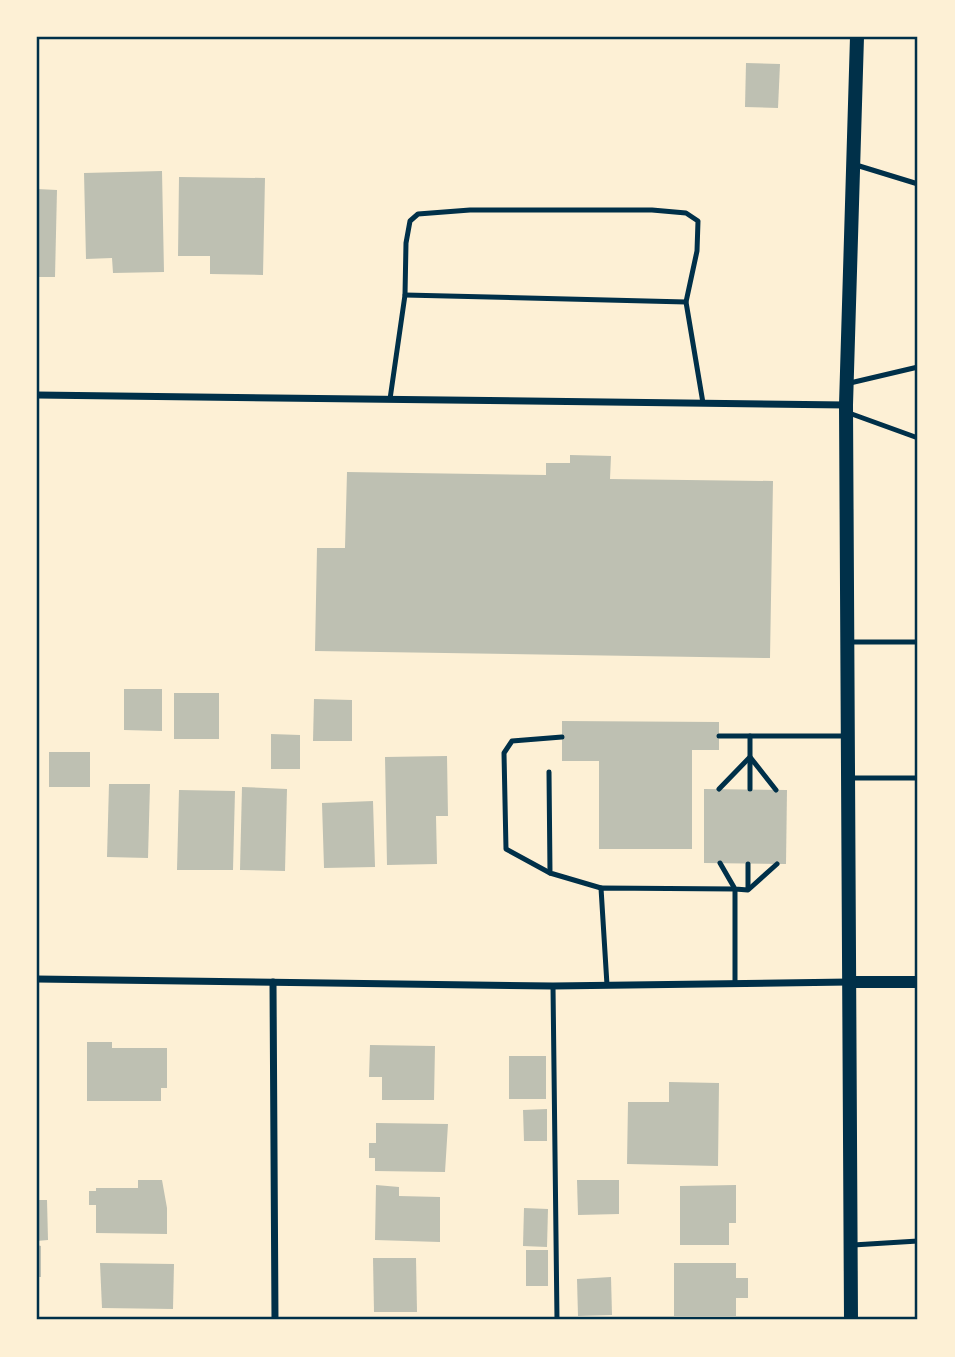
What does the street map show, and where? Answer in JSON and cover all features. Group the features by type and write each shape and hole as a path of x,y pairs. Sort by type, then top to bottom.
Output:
{"main road":[{"path":"850,1320 846,383 857,37"}],"street":[{"path":"37,395 703,403 846,409"},
{"path":"37,979 553,986 918,982"},
{"path":"273,982 275,1320"}],"lane":[{"path":"853,164 918,184"},
{"path":"390,399 405,295 410,221 426,211 652,210 686,213 698,220 697,251 686,302 703,403"},
{"path":"405,295 686,302"},
{"path":"846,383 918,367"},
{"path":"846,409 918,438"},
{"path":"848,642 918,642"},
{"path":"719,736 849,736"},
{"path":"750,736 750,789"},
{"path":"562,737 512,741 504,754 506,849 550,873 601,888 748,890 777,864"},
{"path":"719,789 750,757"},
{"path":"750,757 776,790"},
{"path":"549,772 550,873"},
{"path":"849,778 918,778"},
{"path":"720,863 735,889 735,984"},
{"path":"748,864 748,890"},
{"path":"601,888 607,985"},
{"path":"553,986 556,1320"},
{"path":"850,1245 918,1241"}],"building":[{"path":"746,63 780,64 778,108 745,107"},
{"path":"162,171 164,272 113,273 112,258 86,259 84,173"},
{"path":"179,177 265,178 263,275 210,274 210,256 178,256"},
{"path":"37,189 57,190 55,277 37,277"},
{"path":"570,455 611,456 610,479 773,481 770,658 315,651 317,548 345,548 347,472 546,475 546,463 570,463"},
{"path":"124,689 162,689 162,731 124,730"},
{"path":"174,693 219,693 219,739 174,739"},
{"path":"314,699 352,700 352,741 313,741"},
{"path":"562,721 719,722 719,750 692,750 692,849 599,849 599,761 562,761"},
{"path":"271,734 300,735 300,769 271,769"},
{"path":"49,752 90,752 90,787 49,787"},
{"path":"447,756 448,816 436,816 437,864 387,865 385,757"},
{"path":"109,784 150,784 148,858 107,857"},
{"path":"242,787 287,789 285,871 240,870"},
{"path":"704,789 787,790 786,864 704,863"},
{"path":"179,790 235,791 233,870 177,870"},
{"path":"373,801 375,867 324,868 322,803"},
{"path":"87,1042 112,1042 112,1048 167,1048 167,1088 161,1088 161,1101 87,1101"},
{"path":"370,1045 435,1046 434,1100 382,1100 382,1077 369,1077"},
{"path":"509,1056 546,1056 546,1099 509,1099"},
{"path":"669,1082 719,1083 718,1166 627,1164 628,1102 669,1102"},
{"path":"547,1109 547,1141 524,1141 523,1110"},
{"path":"376,1123 448,1124 445,1172 375,1171 375,1158 369,1158 369,1143 376,1143"},
{"path":"138,1180 162,1180 167,1208 167,1234 96,1233 96,1205 89,1205 89,1191 96,1191 96,1188 138,1188"},
{"path":"577,1180 619,1180 619,1214 578,1215"},
{"path":"376,1185 399,1187 399,1196 440,1197 440,1242 375,1240"},
{"path":"736,1185 736,1223 729,1223 729,1245 680,1245 680,1186"},
{"path":"37,1200 47,1200 48,1240 37,1241"},
{"path":"524,1208 548,1209 547,1247 523,1246"},
{"path":"37,1245 41,1246 41,1277 37,1277"},
{"path":"526,1250 548,1250 548,1286 526,1286"},
{"path":"373,1258 416,1258 417,1312 374,1312"},
{"path":"100,1263 174,1264 173,1309 102,1308"},
{"path":"674,1263 736,1263 736,1278 748,1278 748,1298 736,1298 736,1316 674,1316"},
{"path":"611,1277 612,1315 578,1316 577,1279"}]}
